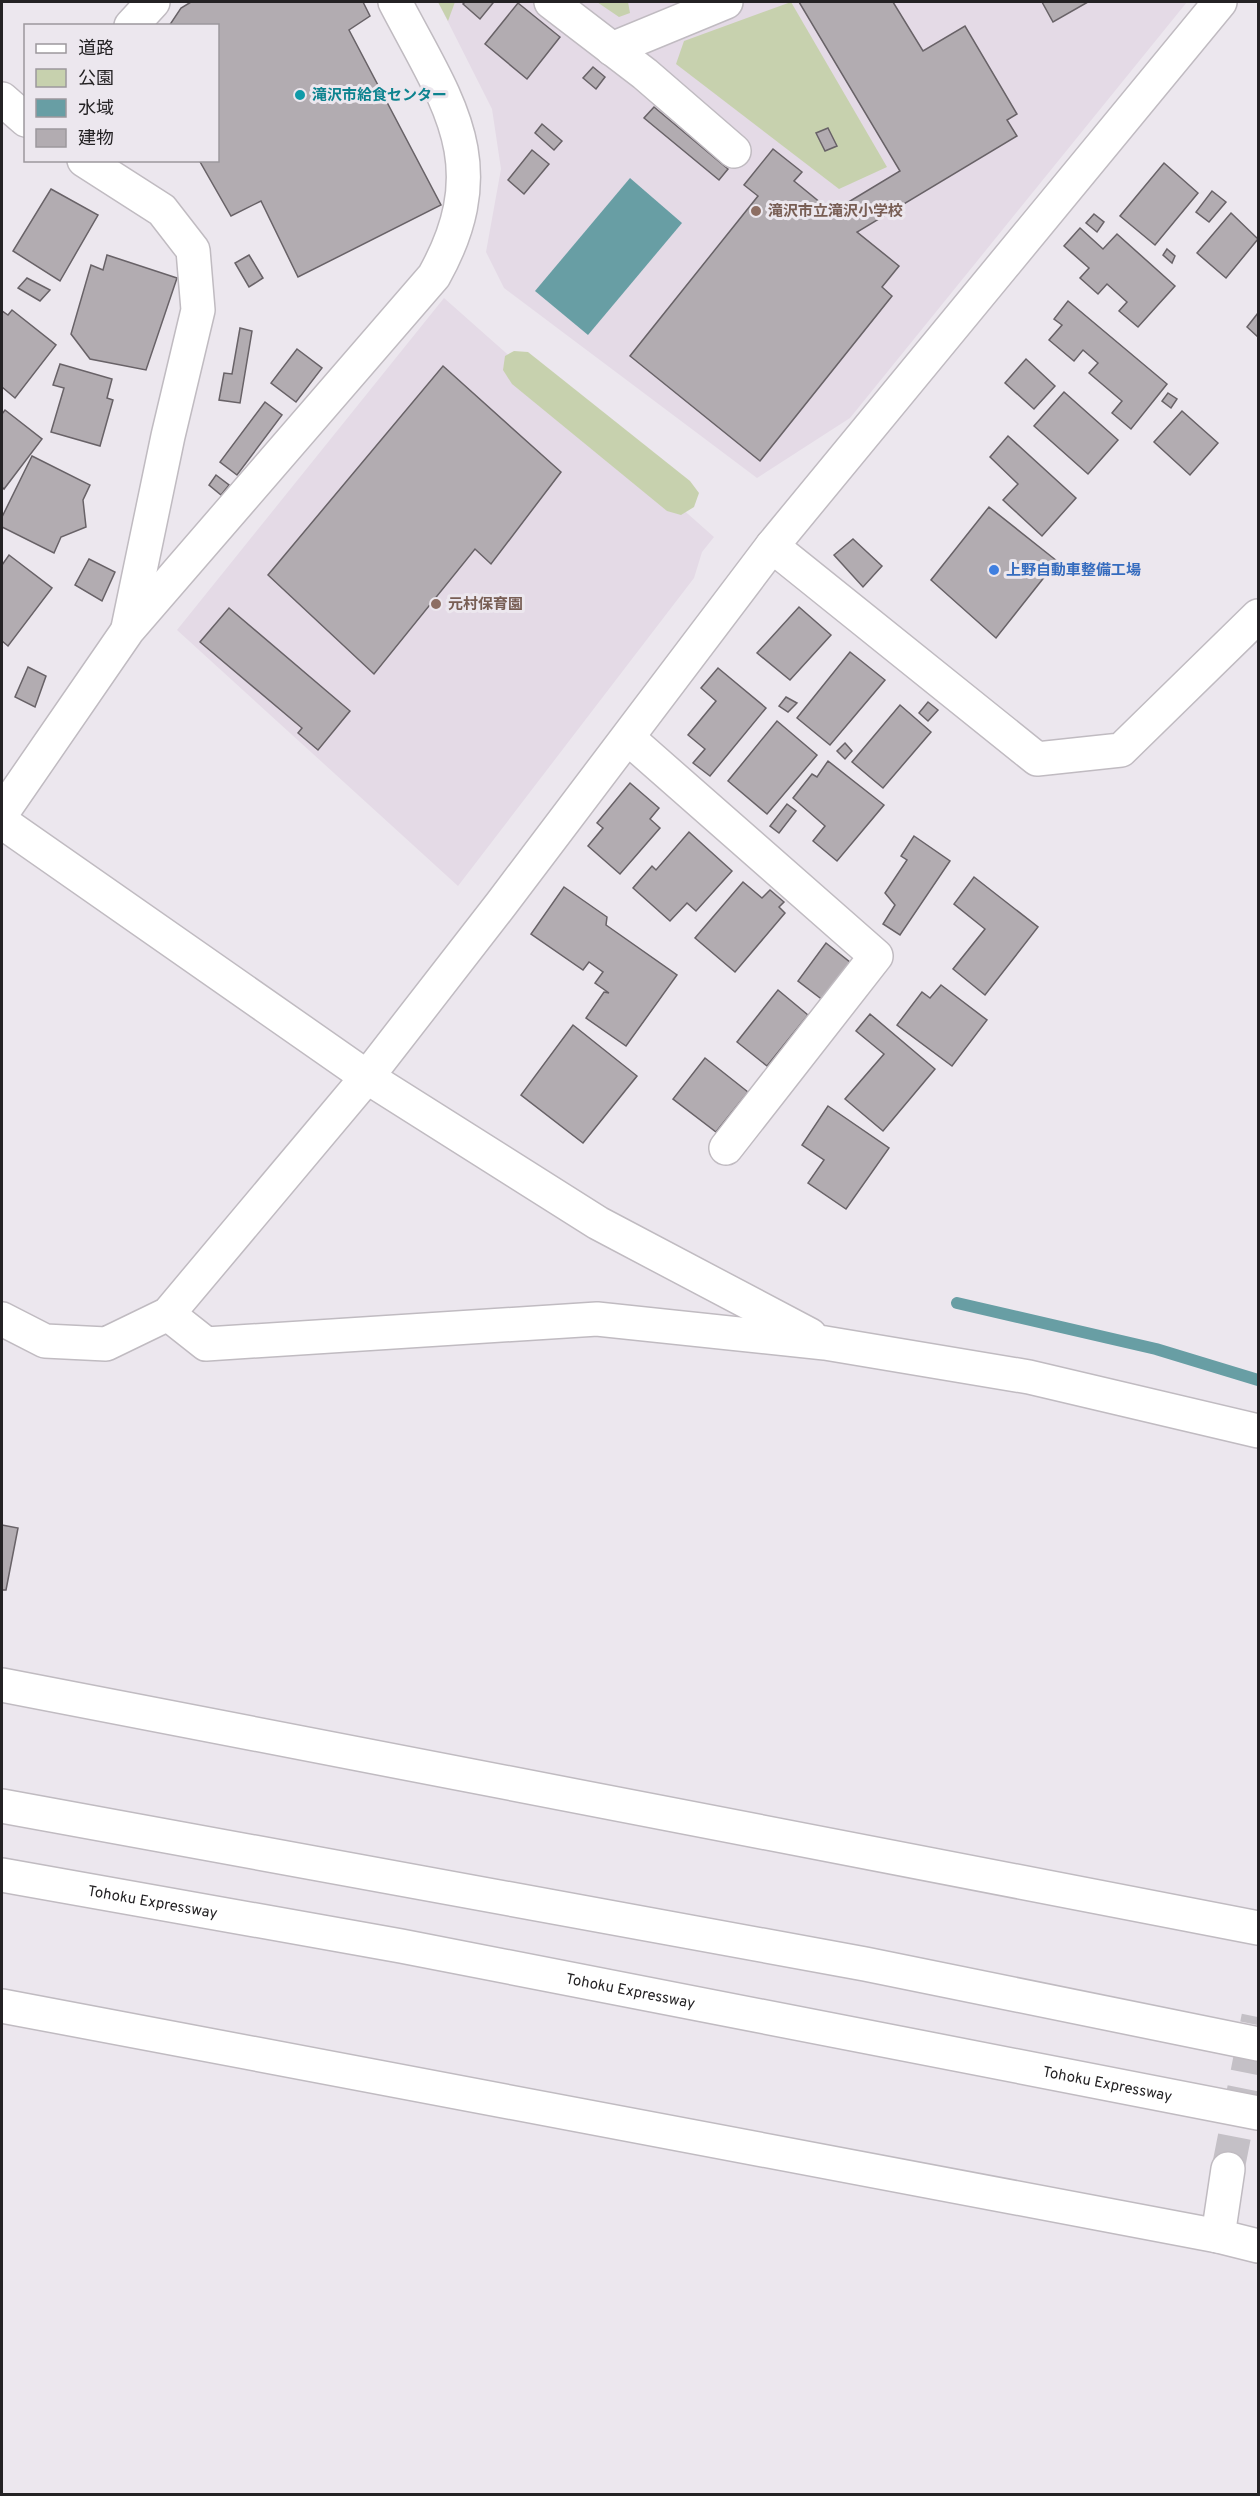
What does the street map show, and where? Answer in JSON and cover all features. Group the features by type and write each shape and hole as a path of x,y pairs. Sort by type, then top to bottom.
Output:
{"main road":[{"path":"133,24 153,2"},
{"path":"2,813 128,630 434,276 447,254 458,224 465,187 462,150 452,112 394,2"},
{"path":"551,2 612,49 734,151"},
{"path":"612,49 726,2"},
{"path":"2,1319 45,1341 106,1344 168,1314 367,1077 628,738 772,546 1220,2"},
{"path":"2,99 24,118"},
{"path":"87,162 162,210 193,250 198,310 168,436 128,630"},
{"path":"772,546 1037,759 1121,750 1258,616"},
{"path":"628,738 876,956 726,1148"},
{"path":"2,822 367,1077 598,1223 825,1343"},
{"path":"168,1314 206,1344 597,1319 825,1343 1029,1377 1258,1431"},
{"path":"2,1685 1258,1928"},
{"path":"2,1806 842,1960 1258,2044"},
{"name":"Tohoku Expressway","path":"2,1875 401,1946 1258,2113"},
{"path":"2,2006 1218,2236 1258,2246"},
{"path":"1218,2236 1228,2169"}],"shaded area":[{"name":"滝沢市立滝沢小学校","path":"438,2 1187,2 850,418 757,478 504,288 486,252 501,169 492,109"},
{"name":"元村保育園","path":"444,298 714,537 702,552 694,578 458,886 177,630"}],"green space":[{"path":"438,2 455,2 448,21"},
{"path":"597,2 628,2 630,13 619,17"},
{"path":"791,2 887,167 839,189 676,64 684,41"},
{"path":"514,351 528,352 690,481 699,493 694,507 681,515 667,511 512,384 503,370 505,356"}],"water":[{"path":"630,178 682,223 588,335 535,291"}],"building":[{"name":"滝沢市給食センター","path":"191,2 363,2 370,16 349,30 441,205 298,277 261,201 231,216 200,162 219,162 219,24 170,24 181,8"},
{"path":"465,2 493,3 480,19 463,4"},
{"path":"799,2 893,2 923,51 965,26 1017,114 1007,120 1017,136 857,232 899,266 882,287 892,296 760,461 630,356 758,196 744,185 773,149 802,172 794,181 832,212 900,171"},
{"path":"1042,2 1088,2 1053,22"},
{"path":"518,3 560,37 527,79 485,44"},
{"path":"593,67 605,77 596,89 583,78"},
{"path":"654,107 728,169 719,180 644,118"},
{"path":"542,124 562,141 554,150 535,133"},
{"path":"828,128 837,146 825,151 816,133"},
{"path":"532,150 549,164 524,194 508,180"},
{"path":"1164,163 1198,193 1155,245 1120,216"},
{"path":"51,189 98,215 60,281 13,251"},
{"path":"1212,191 1226,202 1209,222 1196,212"},
{"path":"1231,213 1258,239 1226,278 1197,253"},
{"path":"1094,214 1104,222 1097,232 1086,223"},
{"path":"1080,228 1103,249 1117,234 1175,286 1138,327 1119,311 1127,302 1107,284 1098,294 1080,278 1089,268 1064,246"},
{"path":"1167,249 1175,256 1172,263 1163,255"},
{"path":"107,255 177,278 146,370 90,359 71,334 91,265 103,270"},
{"path":"249,255 263,278 249,287 235,263"},
{"path":"27,278 50,290 40,301 18,288"},
{"path":"1068,301 1167,384 1131,429 1112,413 1122,401 1089,373 1098,363 1083,350 1074,361 1049,340 1062,325 1054,319"},
{"path":"12,310 56,345 15,398 2,387 2,311 8,315"},
{"path":"1258,313 1258,337 1247,327"},
{"path":"240,328 252,331 240,403 219,400 224,373 232,374"},
{"path":"297,349 322,368 296,402 271,383"},
{"path":"1026,359 1055,386 1034,409 1005,383"},
{"path":"60,364 112,379 107,398 113,400 100,446 51,432 64,388 53,385"},
{"name":"元村保育園","path":"443,366 561,472 491,564 475,549 374,674 268,575"},
{"path":"1064,392 1118,440 1088,474 1034,426"},
{"path":"1168,393 1177,399 1171,408 1162,401"},
{"path":"265,402 282,415 237,475 220,462"},
{"path":"5,410 42,439 4,489 2,487 2,414"},
{"path":"1182,411 1218,443 1190,475 1154,442"},
{"path":"1008,436 1076,498 1042,536 1003,500 1018,484 990,457"},
{"path":"32,456 90,485 83,500 86,527 61,537 54,553 2,527 2,517"},
{"path":"216,475 229,485 221,495 209,485"},
{"name":"上野自動車整備工場","path":"989,507 1057,561 996,638 931,580"},
{"path":"853,539 882,566 863,587 834,555"},
{"path":"9,555 52,588 8,646 2,641 2,565"},
{"path":"89,559 115,572 102,601 75,585"},
{"path":"799,607 831,635 790,680 757,653"},
{"path":"229,608 350,711 318,750 298,733 302,728 200,642"},
{"path":"850,652 885,680 830,745 797,718"},
{"path":"28,667 46,676 35,707 15,697"},
{"path":"718,668 766,708 710,776 693,763 705,749 688,735 716,701 701,688"},
{"path":"786,697 797,703 788,712 779,706"},
{"path":"928,702 938,710 928,721 919,713"},
{"path":"900,705 931,732 883,788 852,762"},
{"path":"777,721 817,755 767,814 728,781"},
{"path":"845,743 852,751 845,759 837,751"},
{"path":"828,761 884,805 837,861 813,841 825,826 793,798 812,774 817,777"},
{"path":"630,783 659,808 650,819 660,828 620,874 588,846 603,828 597,823"},
{"path":"787,804 796,811 779,833 770,826"},
{"path":"689,832 732,871 696,911 687,903 670,921 633,888 652,866 656,870"},
{"path":"914,836 950,861 900,935 883,924 895,905 885,893 907,860 901,856"},
{"path":"974,877 1038,927 985,995 953,969 985,929 954,904"},
{"path":"743,882 762,898 770,890 784,902 779,907 785,913 735,972 695,938"},
{"path":"564,887 607,917 606,925 677,975 626,1046 586,1018 604,992 609,993 595,983 603,972 589,962 583,970 531,934"},
{"path":"826,943 851,963 824,1001 798,981"},
{"path":"941,985 987,1020 952,1066 897,1025 922,992 930,998"},
{"path":"778,990 808,1015 767,1066 737,1042"},
{"path":"870,1014 935,1069 883,1131 845,1099 884,1054 856,1031"},
{"path":"573,1025 637,1076 583,1143 521,1095"},
{"path":"705,1058 748,1092 716,1132 673,1099"},
{"path":"828,1106 889,1148 846,1209 808,1183 824,1160 802,1145"},
{"path":"2,1525 18,1528 6,1590 2,1590"}],"waterway":[{"path":"957,1303 1156,1349 1258,1380"}],"tunnel":[{"path":"1228,2169 1258,2017"}],"place":[{"name":"滝沢市給食センター","path":"300,95"},
{"name":"滝沢市立滝沢小学校","path":"756,211"},
{"name":"上野自動車整備工場","path":"994,570"},
{"name":"元村保育園","path":"436,604"}]}
